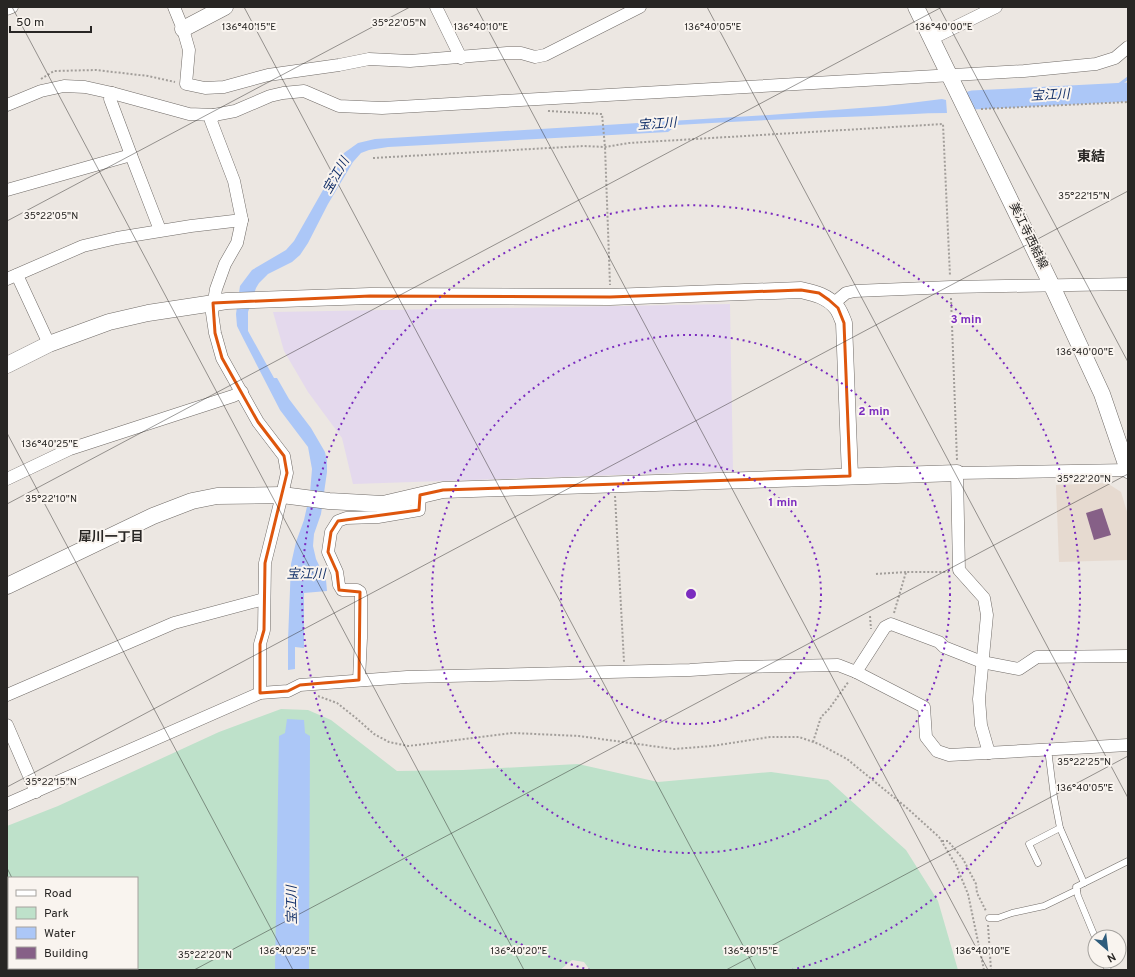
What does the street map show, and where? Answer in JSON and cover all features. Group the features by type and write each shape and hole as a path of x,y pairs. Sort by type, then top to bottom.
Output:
{"street":[{"path":"7,9 12,7"},
{"path":"174,7 183,28 189,50 186,84 205,88 224,87 268,75 339,65 369,59 410,61 461,58 507,53 521,53 535,57 545,55 640,7"},
{"path":"183,28 224,7"},
{"path":"436,7 461,58"},
{"name":"美江寺西結線","path":"916,7 1052,286 1102,394 1128,470"},
{"path":"931,39 996,7"},
{"path":"7,105 41,91 64,86 112,93 189,114 214,115 235,111 283,93 304,91 339,106 382,108 949,76 1096,64 1115,58 1128,47"},
{"path":"112,93 110,98 160,230"},
{"path":"214,115 211,121 234,181 242,220 237,243 225,264 216,289 220,302"},
{"path":"7,190 131,155"},
{"path":"49,344 12,277 83,246 160,230 242,220"},
{"path":"833,304 846,294 855,291 951,287 1128,284"},
{"path":"7,365 49,344 97,326 122,319 177,308 220,302 370,296 610,297 801,290 819,293 838,308 844,323 850,476"},
{"path":"220,302 212,313 215,333 222,358 258,422 284,456 287,473 286,495 265,563 264,630 260,644 260,693"},
{"path":"7,479 70,449 242,392"},
{"path":"7,586 153,516 192,501 217,496 286,495 329,501 383,504 443,490 850,476 1128,470"},
{"path":"957,473 960,570 984,598 987,615 979,699 981,725 989,753"},
{"path":"359,680 361,596 360,592 357,590 342,590 339,585 337,572 328,552 331,532 338,520 346,518 378,517 419,510 420,495"},
{"path":"7,695 174,623 264,599"},
{"path":"856,672 885,627 891,624 939,642 944,647 982,662 1019,669 1037,657 1128,656"},
{"path":"7,804 260,693 288,691 300,685 407,677 838,665 856,672 924,707 926,738 936,751 949,755 1128,746"},
{"path":"7,725 36,792"}],"lane":[{"path":"1048,749 1054,797 1060,828 1084,882"},
{"path":"1038,863 1030,844 1060,828"},
{"path":"1092,929 1076,887 1128,861"},
{"path":"989,918 998,918 1012,913 1044,906 1077,890"}],"path":[{"path":"40,79 54,71 96,70 148,76 186,84"},
{"path":"977,109 1128,102"},
{"path":"603,119 610,297"},
{"path":"373,158 584,146 605,147 629,143 943,124 951,287 957,473"},
{"path":"614,484 625,671"},
{"path":"876,574 906,572 954,572 960,570"},
{"path":"891,624 906,572"},
{"path":"813,742 821,717 829,709 856,672"},
{"path":"317,696 337,703 374,734 389,742 408,746 513,733 579,736 674,749 712,746 770,737 799,737 813,742 847,759 907,808 942,841 956,865 968,894 984,970"},
{"path":"942,841 948,841 963,859 976,884 979,897 986,911"},
{"path":"989,918 988,926 991,970"}],"highlighted area":[{"path":"801,290 819,293 829,300 838,308 844,323 850,476 443,490 420,495 419,510 338,521 331,532 328,552 337,572 339,590 360,592 359,680 300,685 288,691 260,693 260,644 264,630 265,563 287,473 284,456 258,422 222,358 215,333 213,303 370,296 610,297"}],"shaded area":[{"path":"730,304 733,471 353,484 342,438 308,392 284,351 273,312"},
{"path":"1107,483 1121,492 1128,515 1128,560 1059,562 1056,485"}],"green space":[{"path":"281,709 308,710 331,720 397,771 463,770 578,764 658,782 771,772 828,780 906,850 938,901 958,970 590,970 584,962 572,960 560,970 7,970 7,826 58,806 219,732"}],"water":[{"name":"宝江川","path":"942,99 946,100 947,113 677,125 668,132 388,147 361,153 353,162 300,255 292,262 268,274 259,283 248,312 248,331 274,378 277,378 289,399 311,428 325,452 327,461 327,472 321,514 314,534 313,546 316,559 326,580 327,591 304,593 304,648 295,647 295,669 288,670 291,564 310,493 312,469 308,447 280,410 237,326 236,314 240,286 252,270 286,250 294,241 344,153 358,143 375,139 769,115 886,106"},
{"path":"287,719 304,720 305,733 310,736 309,970 275,970 279,736 285,733"}],"building":[{"path":"1102,508 1111,535 1094,540 1086,513"}],"waterway":[{"path":"1108,93 1128,78"},
{"name":"宝江川","path":"972,100 1128,92"}],"district":[{"name":"東結","path":"1091,157"},
{"name":"犀川一丁目","path":"111,538"}]}
